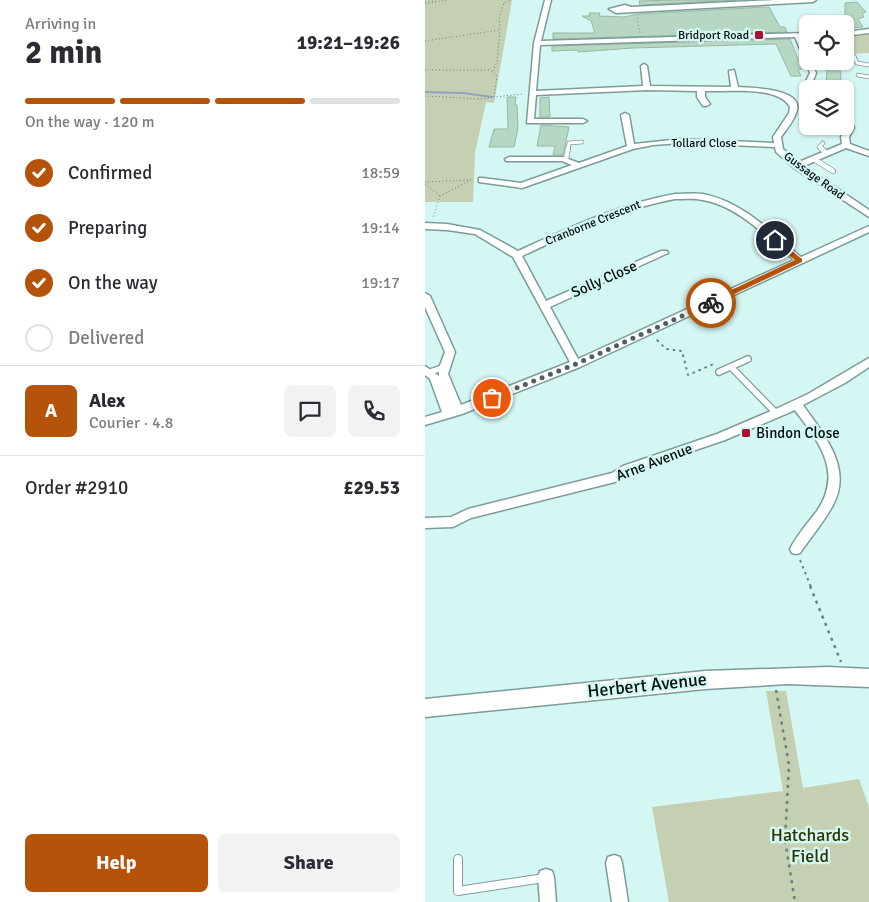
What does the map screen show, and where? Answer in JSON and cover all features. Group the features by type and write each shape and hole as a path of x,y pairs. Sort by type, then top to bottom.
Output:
{"street":[{"path":"548,0 537,43 531,121 583,121"},
{"path":"633,9 813,0"},
{"path":"854,33 869,31"},
{"path":"537,43 797,35 799,40"},
{"path":"647,88 641,66 652,66"},
{"path":"731,70 735,89"},
{"name":"Gussage Road","path":"533,93 647,88 735,89 767,91 782,96 792,102 795,107 777,137 777,144 785,156 869,214"},
{"path":"701,89 701,97 706,104"},
{"path":"625,114 631,147"},
{"path":"846,135 846,145"},
{"name":"Tollard Close","path":"481,180 522,186 631,147 681,141 777,144"},
{"path":"797,166 846,145 869,154"},
{"path":"509,159 566,159 579,165"},
{"name":"Cranborne Crescent","path":"517,255 626,208 653,199 689,195 715,200 737,209 800,261"},
{"path":"427,226 477,232 499,242 517,255 576,364"},
{"path":"425,421 453,413 576,364 869,230"},
{"name":"Solly Close","path":"545,305 664,253"},
{"path":"425,296 450,352 450,357 443,368 453,413"},
{"name":"Arne Avenue","path":"425,524 453,522 468,514 577,486 591,485 615,477 627,469 712,441 797,405 867,366"},
{"path":"428,371 453,413"},
{"path":"796,549 830,500 835,476 827,448 797,405"},
{"name":"Herbert Avenue","path":"425,708 542,697 683,680 774,675 869,678"},
{"path":"614,863 620,902"},
{"path":"546,877 549,902"}],"lane":[{"path":"854,56 857,63 869,64"},
{"path":"858,75 869,77"},
{"path":"566,159 569,143 582,142"},
{"path":"823,143 819,147 827,153"},
{"path":"814,159 833,171"},
{"path":"719,372 748,360"},
{"path":"731,367 776,413"},
{"path":"428,371 443,368"},
{"path":"458,859 458,891 546,877"}],"path":[{"path":"425,3 448,0"},
{"path":"494,97 497,80 494,72 501,22 499,19 503,3 511,0"},
{"path":"633,9 642,40"},
{"path":"425,41 500,30"},
{"path":"425,70 481,69 494,72"},
{"path":"425,96 455,96 484,101 494,97 533,93"},
{"path":"425,183 471,180 439,196 427,226"},
{"path":"425,183 439,196"},
{"path":"649,331 666,349 682,351 688,375 721,361"},
{"path":"796,549 846,676"},
{"path":"774,675 789,765 785,840 795,902"}],"green space":[{"path":"425,0 512,0 494,103 486,102 475,153 473,202 425,202"},
{"path":"869,35 869,53 854,54 854,36"},
{"name":"Hatchards Field","path":"766,691 786,691 803,788 859,779 869,807 869,902 669,902 652,807 783,791"}],"building":[{"path":"737,0 640,5 639,1"},
{"path":"857,2 866,12 862,13 864,17 858,19 863,27 854,28 854,15 845,15 845,3"},
{"path":"769,7 780,27 785,27 787,32 553,39 553,33 595,33 591,21 582,16 590,16 589,13 600,13 599,16 624,17 639,14"},
{"path":"790,39 799,62 798,69 801,76 791,76 776,44 633,48 578,52 578,50 552,51 552,46"},
{"path":"840,70 840,80 826,80 827,71"},
{"path":"507,97 516,97 515,105 517,105 518,128 514,147 489,147 494,129 508,129"},
{"path":"549,97 550,117 540,117 540,98"},
{"path":"541,125 569,127 563,155 553,155 555,146 537,146"}],"waterway":[{"path":"425,92 463,93 492,97"}],"way so far":[{"path":"492,398 576,364 711,303"}],"place":[{"name":"Bridport Road","path":"759,35"},
{"name":"Bindon Close","path":"746,433"}],"route":[{"path":"711,303 800,261 775,240"}]}
